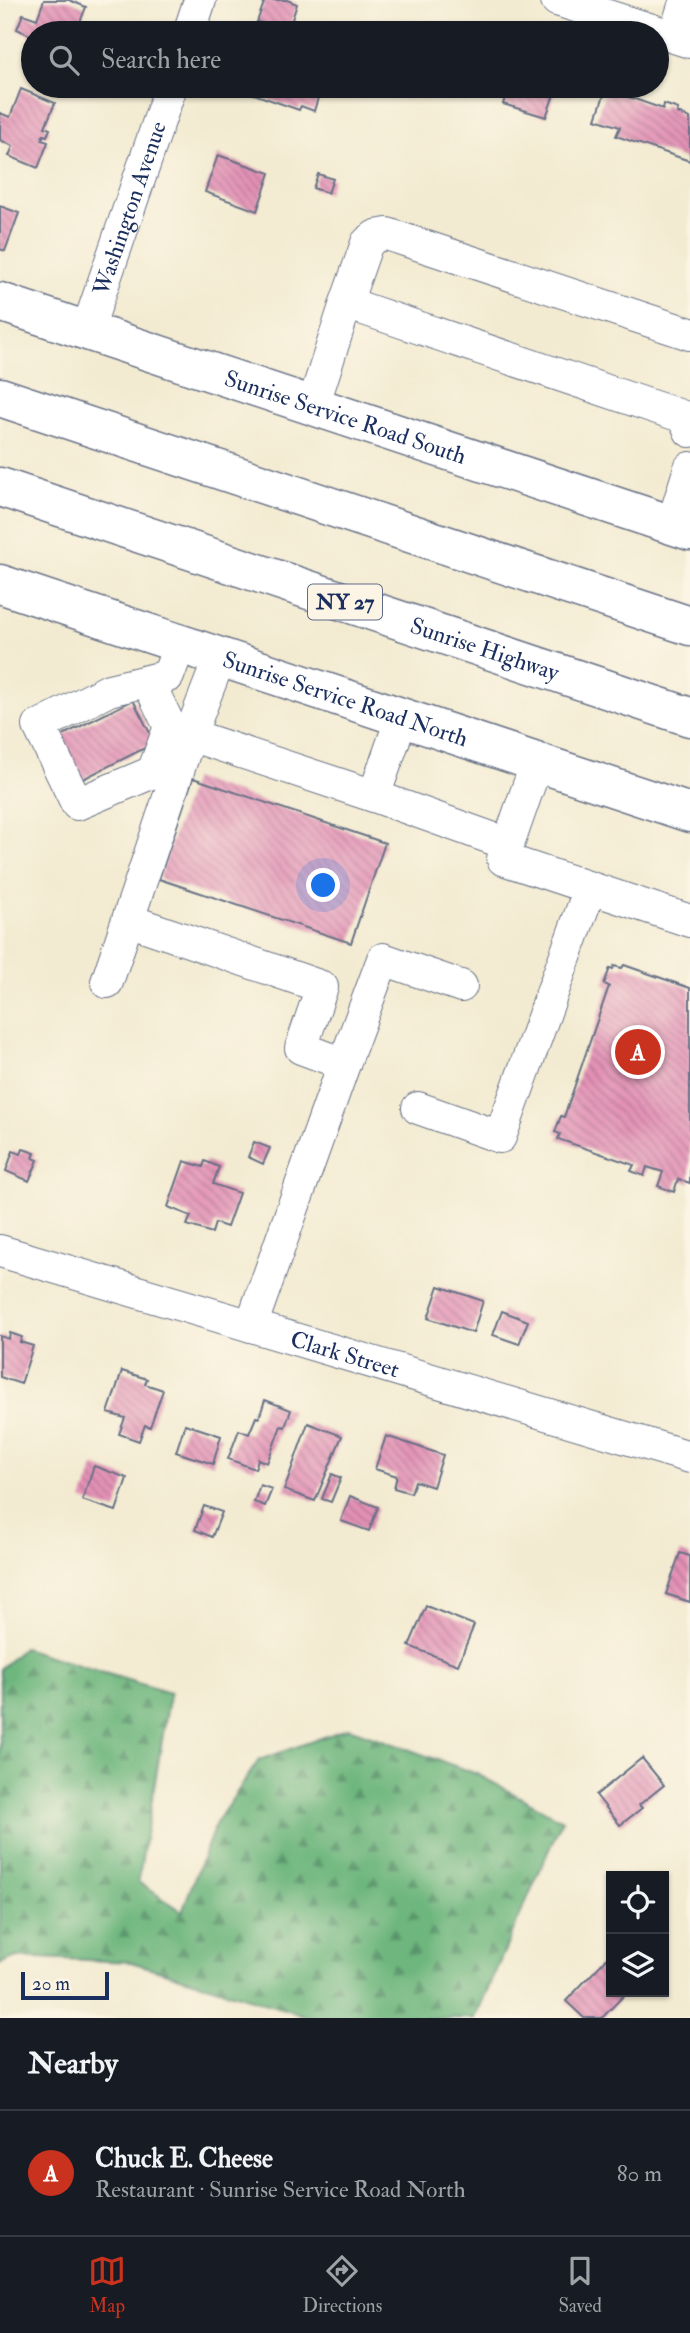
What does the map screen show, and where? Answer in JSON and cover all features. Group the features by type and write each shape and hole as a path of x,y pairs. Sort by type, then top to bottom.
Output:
{"main road":[{"name":"Sunrise Service Road South","path":"0,302 681,528"},
{"path":"0,397 690,626"},
{"name":"Sunrise Highway","path":"0,487 690,717"},
{"name":"Sunrise Service Road North","path":"2,591 180,644 690,813"}],"street":[{"path":"193,21 200,0"},
{"path":"557,0 624,21"},
{"path":"682,39 686,0"},
{"name":"Washington Avenue","path":"87,331 167,98"},
{"path":"313,406 367,243 376,236 387,234 690,334"},
{"path":"346,303 684,417 690,431"},
{"path":"681,528 690,468"},
{"path":"148,681 168,676 180,644"},
{"path":"107,982 190,735 220,657"},
{"path":"374,796 402,717"},
{"path":"190,735 509,844"},
{"path":"537,762 503,859 690,921"},
{"path":"418,1108 500,1137 590,888"},
{"path":"128,920 322,987 301,1048 344,1064"},
{"path":"251,1326 383,958 461,986"},
{"name":"Clark Street","path":"0,1251 690,1457"}],"green space":[{"path":"23,1648 170,1693 138,1882 182,1911 216,1823 259,1760 349,1728 477,1774 562,1820 475,2018 313,2018 131,1962 16,1957 0,1964 0,1669"}],"building":[{"path":"44,0 69,0 86,7 80,21 21,21 21,31 17,29 23,14 37,19"},
{"path":"265,0 287,0 297,4 292,21 257,21"},
{"path":"21,89 21,98 43,98 55,103 45,127 50,129 47,136 43,135 42,140 48,142 38,168 9,156 13,146 0,140 0,113 10,117"},
{"path":"265,98 318,98 314,111 301,106 299,110"},
{"path":"505,98 553,98 546,117 503,104"},
{"path":"603,98 632,98 663,109 664,104 678,109 677,113 690,118 690,161 616,136 620,127 596,119"},
{"path":"218,155 270,173 257,211 205,192"},
{"path":"318,174 333,179 328,193 313,188"},
{"path":"0,206 19,213 5,251 0,249"},
{"path":"133,700 155,743 81,780 55,739"},
{"path":"193,778 385,843 351,943 159,879"},
{"path":"624,965 690,988 690,1183 678,1179 674,1192 658,1186 663,1172 647,1167 644,1176 631,1171 634,1165 558,1139 560,1134 555,1132 561,1116 564,1117 609,986 604,984 610,968 622,968"},
{"path":"254,1142 270,1148 263,1164 248,1157"},
{"path":"23,1149 35,1153 33,1158 38,1160 29,1181 6,1171 13,1151 21,1154"},
{"path":"184,1161 203,1167 205,1161 219,1167 213,1184 239,1193 227,1227 215,1223 212,1233 187,1225 191,1216 168,1207"},
{"path":"439,1286 483,1301 473,1333 428,1318"},
{"path":"502,1311 528,1321 519,1344 493,1335"},
{"path":"10,1333 22,1337 20,1342 33,1346 21,1384 0,1377 0,1336 9,1339"},
{"path":"122,1371 147,1379 145,1384 163,1390 150,1427 145,1425 139,1441 119,1434 125,1418 108,1413"},
{"path":"265,1400 291,1410 285,1427 281,1426 267,1463 258,1459 255,1469 228,1459 239,1430 249,1434 256,1417 259,1418"},
{"path":"308,1423 342,1436 315,1501 284,1490"},
{"path":"185,1424 221,1436 213,1464 176,1452"},
{"path":"386,1436 443,1455 433,1487 415,1481 411,1493 394,1488 397,1476 375,1469"},
{"path":"94,1466 127,1478 116,1511 82,1500"},
{"path":"332,1474 341,1478 331,1502 322,1499"},
{"path":"260,1485 272,1489 265,1506 254,1502"},
{"path":"350,1496 378,1507 369,1531 341,1521"},
{"path":"204,1506 222,1512 212,1537 195,1530"},
{"path":"680,1553 690,1556 690,1602 666,1594"},
{"path":"426,1606 474,1625 458,1665 409,1646"},
{"path":"642,1758 664,1785 639,1805 642,1808 620,1825 596,1795"},
{"path":"606,1959 606,1997 622,1997 602,2018 584,2018 566,2001"}],"place":[{"name":"Chuck E. Cheese","path":"638,1052"}]}
